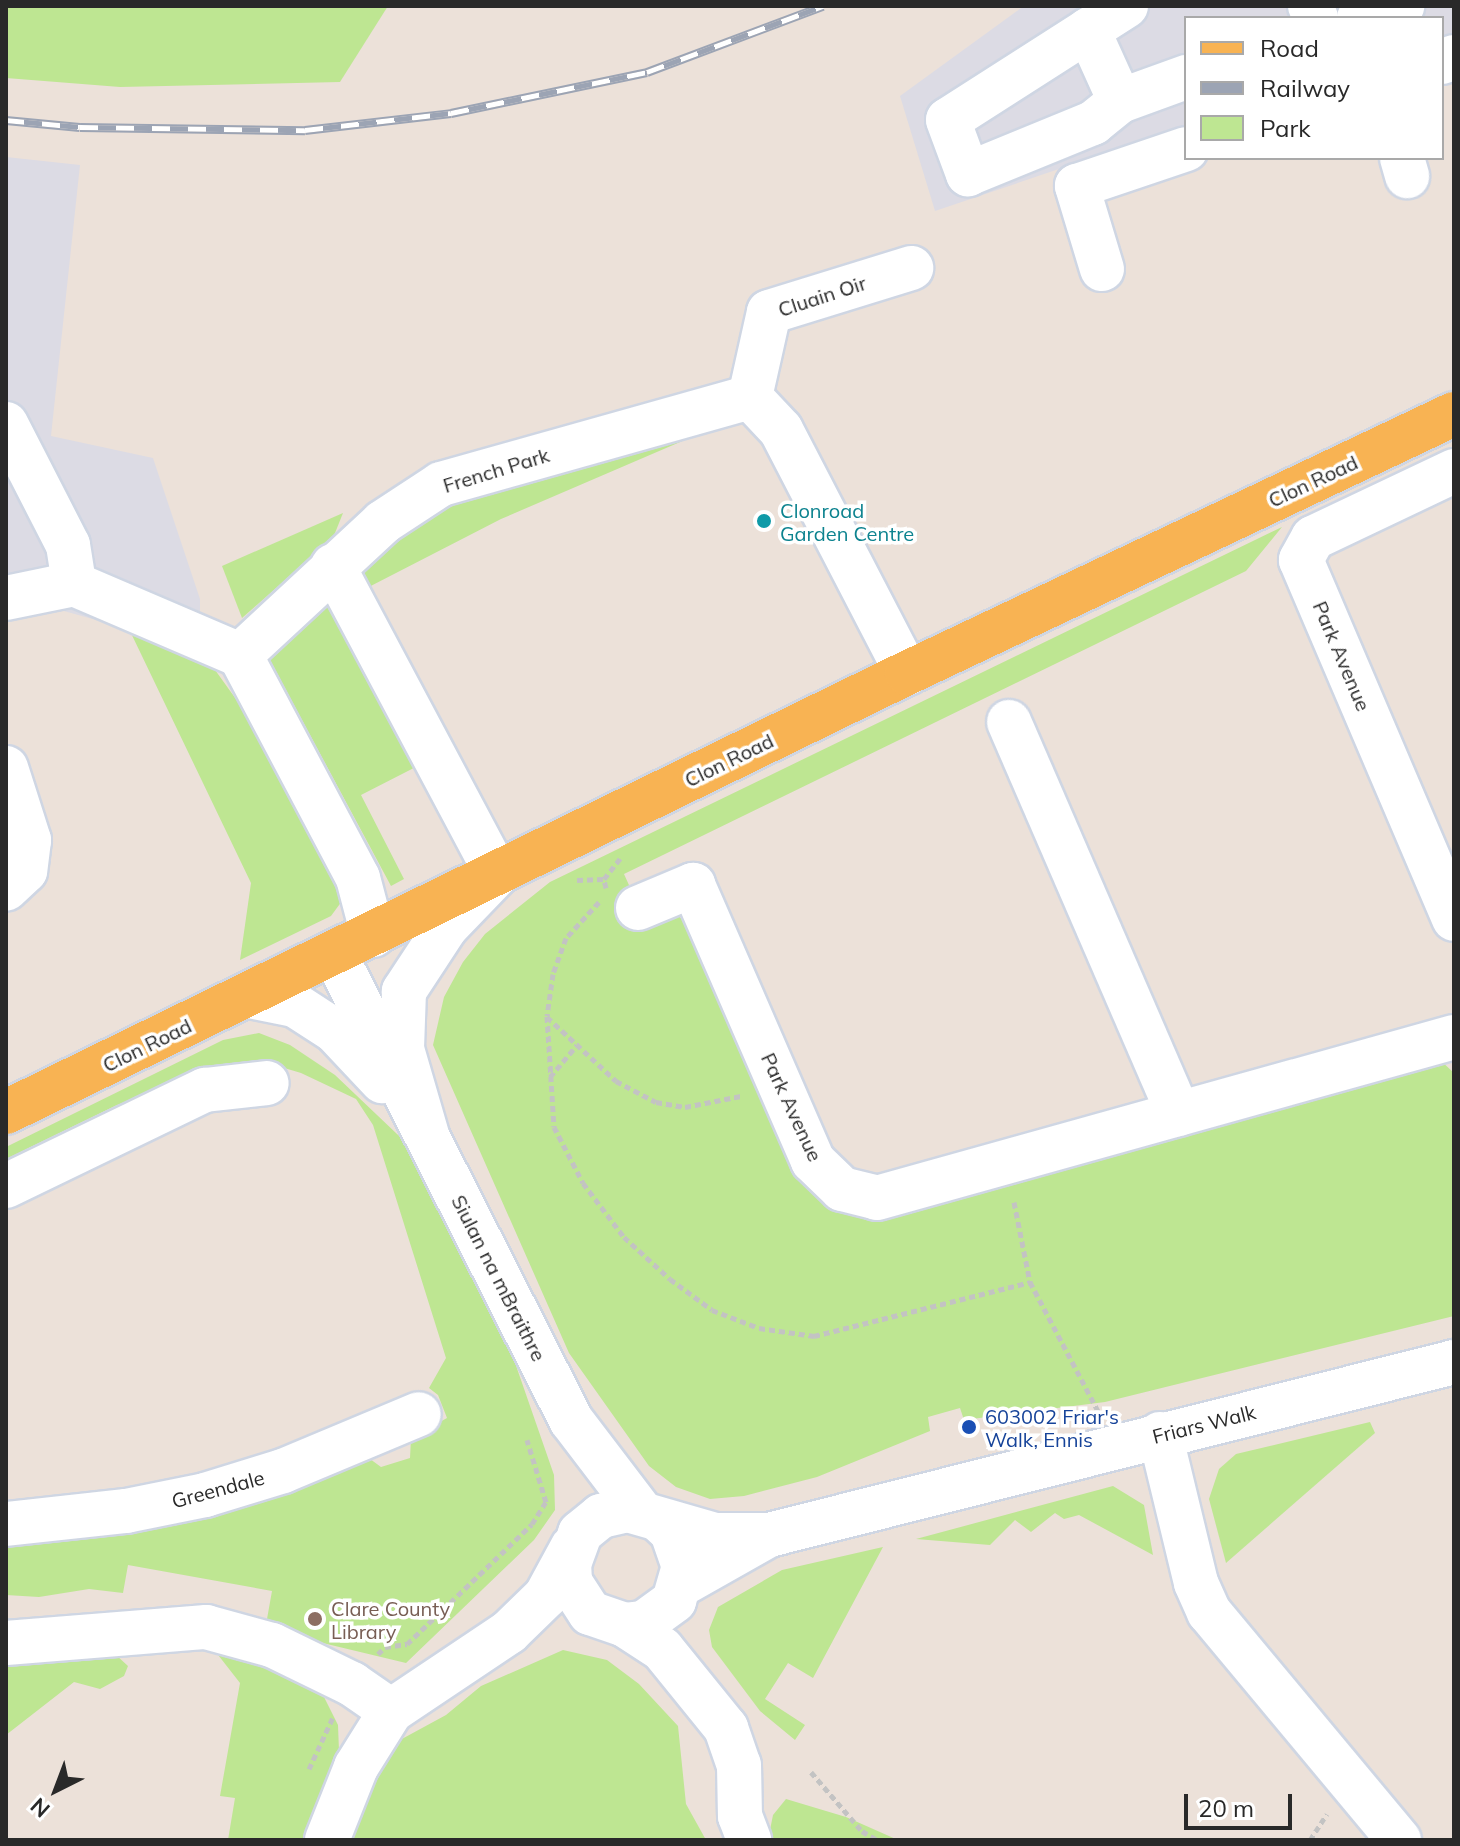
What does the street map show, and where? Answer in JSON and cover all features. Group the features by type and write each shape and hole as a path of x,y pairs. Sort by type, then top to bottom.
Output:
{"main road":[{"name":"Clon Road","path":"6,1112 907,673 1454,414"}],"street":[{"path":"1126,6 948,120 968,174 1093,123 1120,101 1184,78"},
{"path":"1366,16 1402,6"},
{"path":"1088,30 1120,101"},
{"path":"1102,269 1077,186 1184,150"},
{"name":"Cluain Oir","path":"750,397 769,312 911,268"},
{"path":"750,397 781,430 907,673"},
{"name":"French Park","path":"240,655 383,522 441,484 750,397"},
{"path":"6,424 68,545 74,584"},
{"name":"Park Avenue","path":"1454,471 1313,538 1301,560 1454,919"},
{"path":"333,566 497,874"},
{"path":"6,598 74,584 240,655 358,878 373,935"},
{"path":"1009,722 1179,1114"},
{"path":"6,768 29,840 25,871 6,889"},
{"name":"Siulan na mBraithre","path":"427,1135 402,1049 404,991 446,927 497,874"},
{"name":"Park Avenue","path":"638,908 693,885 813,1161 842,1189 877,1198 1454,1037"},
{"name":"Siulan na mBraithre","path":"334,953 571,1420 585,1473 581,1534"},
{"name":"Siulan na mBraithre","path":"249,996 295,1005 335,1031 427,1135"},
{"path":"6,1186 205,1090 267,1083"},
{"name":"Friars Walk","path":"650,1516 715,1535 769,1535 1454,1362"},
{"name":"Greendale","path":"6,1524 126,1511 205,1495 283,1471 419,1414"},
{"name":"Siulan na mBraithre","path":"571,1420 650,1516"},
{"path":"1160,1434 1196,1583 1209,1612 1399,1840"},
{"path":"327,1840 356,1767 391,1711 509,1632 546,1596 581,1534 614,1512 650,1516 681,1548 679,1642 692,1684"},
{"path":"581,1534 570,1582 590,1613 662,1649 726,1728 739,1765 740,1816 749,1840"},
{"name":"Friars Walk","path":"678,1592 769,1535"},
{"path":"509,1632 555,1620 616,1624 652,1619 678,1592"},
{"path":"6,1643 206,1627 272,1645 352,1684 391,1711"}],"path":[{"path":"620,814 623,851 604,879 608,892 566,938 547,1016 554,1127 583,1183 624,1237 712,1310 759,1328 814,1336 1030,1282"},
{"path":"547,1016 616,1081 670,1104 723,1103 778,1081"},
{"path":"549,1077 577,1045"},
{"path":"1006,1162 1030,1282 1115,1446"},
{"path":"306,1782 313,1752 352,1684 385,1647 407,1644 532,1524 546,1502 527,1440"},
{"path":"811,1772 862,1831 877,1840"}],"shaded area":[{"path":"1024,6 1454,6 1454,35 1444,38 1444,16 1184,16 1184,127 935,211 900,96"},
{"path":"6,157 80,165 51,436 153,458 200,599 200,649 46,606 6,610"}],"green space":[{"path":"6,6 388,6 340,82 120,87 6,78"},
{"path":"715,427 501,519 361,591 449,750 361,795 404,879 391,886 265,651 370,549 462,494"},
{"path":"343,513 333,538 242,618 222,566"},
{"path":"1282,527 1246,571 624,874 646,923 675,913 690,926 829,1203 1439,1059 1454,1073 1454,1316 1105,1402 964,1420 960,1408 928,1417 930,1431 817,1477 744,1496 710,1499 676,1487 649,1466 569,1353 433,1045 444,997 463,962 485,934 550,882"},
{"path":"129,629 200,649 328,827 342,901 331,916 240,960 251,883"},
{"path":"259,1033 290,1045 335,1075 418,1154 513,1357 554,1475 555,1510 534,1540 406,1663 306,1639 267,1619 272,1591 128,1565 123,1593 89,1589 39,1597 6,1595 6,1539 366,1456 381,1467 410,1458 411,1438 447,1418 438,1395 429,1388 446,1358 373,1125 356,1099 301,1073 271,1064 232,1063 117,1105 6,1159 6,1147 223,1040"},
{"path":"1370,1422 1375,1433 1226,1563 1209,1499 1219,1469 1236,1454"},
{"path":"1113,1486 1144,1505 1153,1555 1079,1515 1064,1519 1055,1513 1031,1532 1015,1520 990,1545 916,1539"},
{"path":"883,1547 813,1678 788,1663 765,1699 805,1725 795,1740 760,1711 712,1647 709,1630 718,1607 782,1570"},
{"path":"563,1650 607,1660 639,1684 678,1726 686,1804 706,1840 347,1840 367,1788 400,1740 446,1715 481,1686"},
{"path":"215,1651 296,1676 323,1695 338,1725 339,1751 303,1840 228,1840 235,1798 220,1796 240,1683"},
{"path":"116,1655 128,1666 124,1676 100,1689 74,1682 6,1735 6,1656"},
{"path":"786,1799 846,1817 898,1840 768,1840 773,1815"}],"railway":[{"path":"6,120 80,127 305,130 451,113 647,72 823,6"}],"place":[{"name":"Clonroad Garden Centre","path":"764,521"},
{"name":"603002 Friar's Walk, Ennis","path":"969,1427"},
{"name":"Clare County Library","path":"315,1619"}]}
